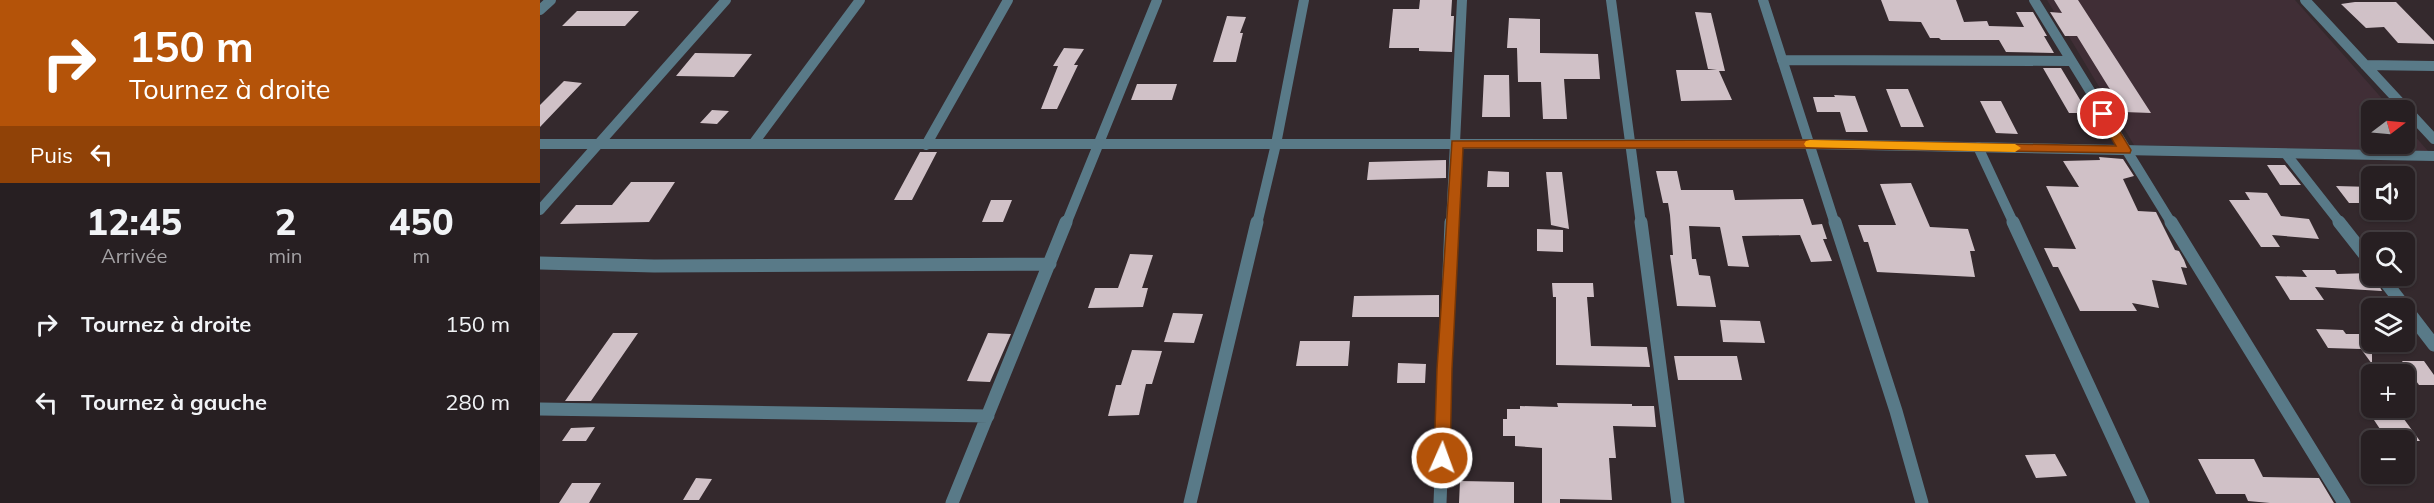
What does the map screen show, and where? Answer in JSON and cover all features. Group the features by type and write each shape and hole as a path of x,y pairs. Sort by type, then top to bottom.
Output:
{"street":[{"path":"540,10 551,0"},
{"path":"540,210 726,0"},
{"path":"753,144 860,0"},
{"path":"926,145 1008,0"},
{"path":"952,503 1157,0"},
{"path":"1190,503 1276,144 1304,0"},
{"path":"1440,503 1444,369 1457,144 1462,0"},
{"path":"1611,0 1678,503"},
{"path":"1763,0 1896,411 1922,503"},
{"path":"2034,0 2344,503"},
{"path":"2305,0 2434,139"},
{"path":"1782,60 2070,61"},
{"path":"2366,65 2434,66"},
{"path":"540,144 1808,144 2434,156"},
{"path":"1978,147 2143,503"},
{"path":"2286,154 2361,250"},
{"path":"540,263 654,266 1050,264"},
{"path":"2388,286 2434,345"},
{"path":"540,409 988,416"}],"shaded area":[{"path":"2047,0 2295,0 2383,100 2361,100 2361,150 2134,145"},
{"path":"2415,136 2428,151 2415,151"}],"building":[{"path":"1420,0 1452,0 1451,16 1454,16 1452,52 1419,51 1419,48 1389,48 1393,9 1419,9"},
{"path":"1881,0 1956,0 1964,22 1987,21 1989,26 2024,27 2016,12 2033,12 2054,53 2006,52 1999,40 1930,38 1921,22 1889,21"},
{"path":"2054,0 2078,0 2151,113 2124,112 2077,36 2065,36 2050,12 2062,13"},
{"path":"2396,2 2434,41 2434,44 2398,43 2384,27 2366,28 2341,4"},
{"path":"577,11 639,11 625,26 562,26"},
{"path":"1695,12 1711,13 1725,71 1719,71 1732,100 1681,101 1676,70 1717,70 1708,69"},
{"path":"1227,16 1246,17 1240,33 1243,33 1236,62 1213,62"},
{"path":"1509,18 1540,19 1540,53 1598,54 1600,79 1564,79 1567,119 1543,119 1541,82 1518,82 1517,48 1507,48"},
{"path":"1064,48 1084,49 1074,65 1078,65 1057,109 1041,109 1058,66 1053,66"},
{"path":"695,53 752,54 734,77 676,76"},
{"path":"2043,68 2061,68 2088,113 2069,113"},
{"path":"1484,75 1509,75 1510,117 1482,117"},
{"path":"564,81 582,83 540,127 540,105"},
{"path":"1137,84 1177,84 1172,100 1131,100"},
{"path":"1886,89 1908,89 1924,127 1901,127"},
{"path":"1834,95 1855,96 1868,132 1846,132 1840,112 1817,112 1813,97 1835,97"},
{"path":"1980,101 2001,101 2018,134 1996,133"},
{"path":"712,110 729,111 717,124 700,123"},
{"path":"920,152 937,152 912,200 894,200"},
{"path":"2099,157 2123,159 2134,176 2123,179 2138,211 2156,212 2175,250 2179,251 2184,260 2187,268 2181,267 2187,285 2152,280 2159,308 2132,303 2137,311 2080,311 2058,267 2053,267 2044,248 2076,249 2046,186 2079,187 2063,161 2100,160"},
{"path":"1446,160 1446,178 1367,180 1369,162"},
{"path":"2267,165 2285,165 2301,185 2280,185"},
{"path":"1488,171 1509,172 1509,187 1487,187"},
{"path":"1656,171 1677,171 1681,190 1733,190 1735,200 1803,199 1812,225 1822,224 1827,239 1823,239 1832,261 1811,262 1800,235 1742,236 1749,267 1728,266 1720,227 1689,226 1692,259 1696,259 1699,275 1710,276 1716,307 1677,306 1670,255 1673,255 1670,215 1668,203 1663,203"},
{"path":"1546,172 1562,172 1569,229 1551,225"},
{"path":"631,182 675,182 649,222 560,224 576,205 612,205"},
{"path":"1911,183 1930,227 1968,229 1975,251 1970,251 1975,277 1877,272 1868,242 1864,242 1858,225 1896,225 1880,184"},
{"path":"2336,186 2361,187 2361,203 2349,203"},
{"path":"2245,192 2267,193 2281,216 2309,219 2319,239 2272,235 2280,247 2261,247 2229,200 2250,200"},
{"path":"991,200 1012,200 1003,222 982,222"},
{"path":"1537,229 1563,230 1563,252 1537,251"},
{"path":"1130,254 1153,255 1142,288 1148,288 1143,307 1088,308 1095,288 1118,288"},
{"path":"2302,270 2335,270 2337,274 2361,273 2361,286 2379,286 2382,291 2315,287 2324,300 2290,300 2275,276 2307,277"},
{"path":"1552,283 1593,283 1594,297 1587,297 1591,346 1647,347 1650,367 1556,365 1556,297 1553,297"},
{"path":"1439,295 1439,317 1352,317 1354,296"},
{"path":"1173,313 1203,314 1194,343 1164,342"},
{"path":"1720,320 1760,321 1765,343 1723,342"},
{"path":"2316,329 2343,330 2346,334 2361,334 2361,349 2328,348"},
{"path":"613,333 638,333 591,401 565,401"},
{"path":"988,333 1011,334 990,382 967,381"},
{"path":"1300,341 1350,341 1348,366 1296,366"},
{"path":"1132,350 1162,351 1152,384 1146,384 1139,415 1108,416 1116,385 1121,385"},
{"path":"2363,352 2372,352 2372,364"},
{"path":"1674,356 1737,356 1742,380 1678,380"},
{"path":"2402,361 2424,361 2434,375 2434,385 2419,385 2415,379 2415,364 2404,364"},
{"path":"1398,363 1426,364 1425,383 1397,383"},
{"path":"1557,403 1654,406 1656,427 1613,426 1616,458 1609,458 1612,500 1560,499 1560,503 1542,503 1542,448 1515,446 1515,436 1503,436 1503,419 1507,419 1507,409 1520,409 1520,406 1558,407"},
{"path":"2373,418 2403,418 2412,430 2381,430"},
{"path":"595,427 586,441 562,441 571,428"},
{"path":"2055,454 2067,476 2036,478 2025,455"},
{"path":"2198,459 2254,459 2263,477 2319,478 2334,503 2270,503 2248,501 2245,494 2216,494"},
{"path":"696,478 712,479 699,500 683,500"},
{"path":"1460,481 1514,482 1514,503 1459,503"},
{"path":"572,483 601,483 589,503 559,503"}],"slow traffic":[{"path":"1810,144 2015,148"}],"route":[{"path":"1442,458 1444,369 1457,144 1808,144 2125,150 2103,114"}]}
